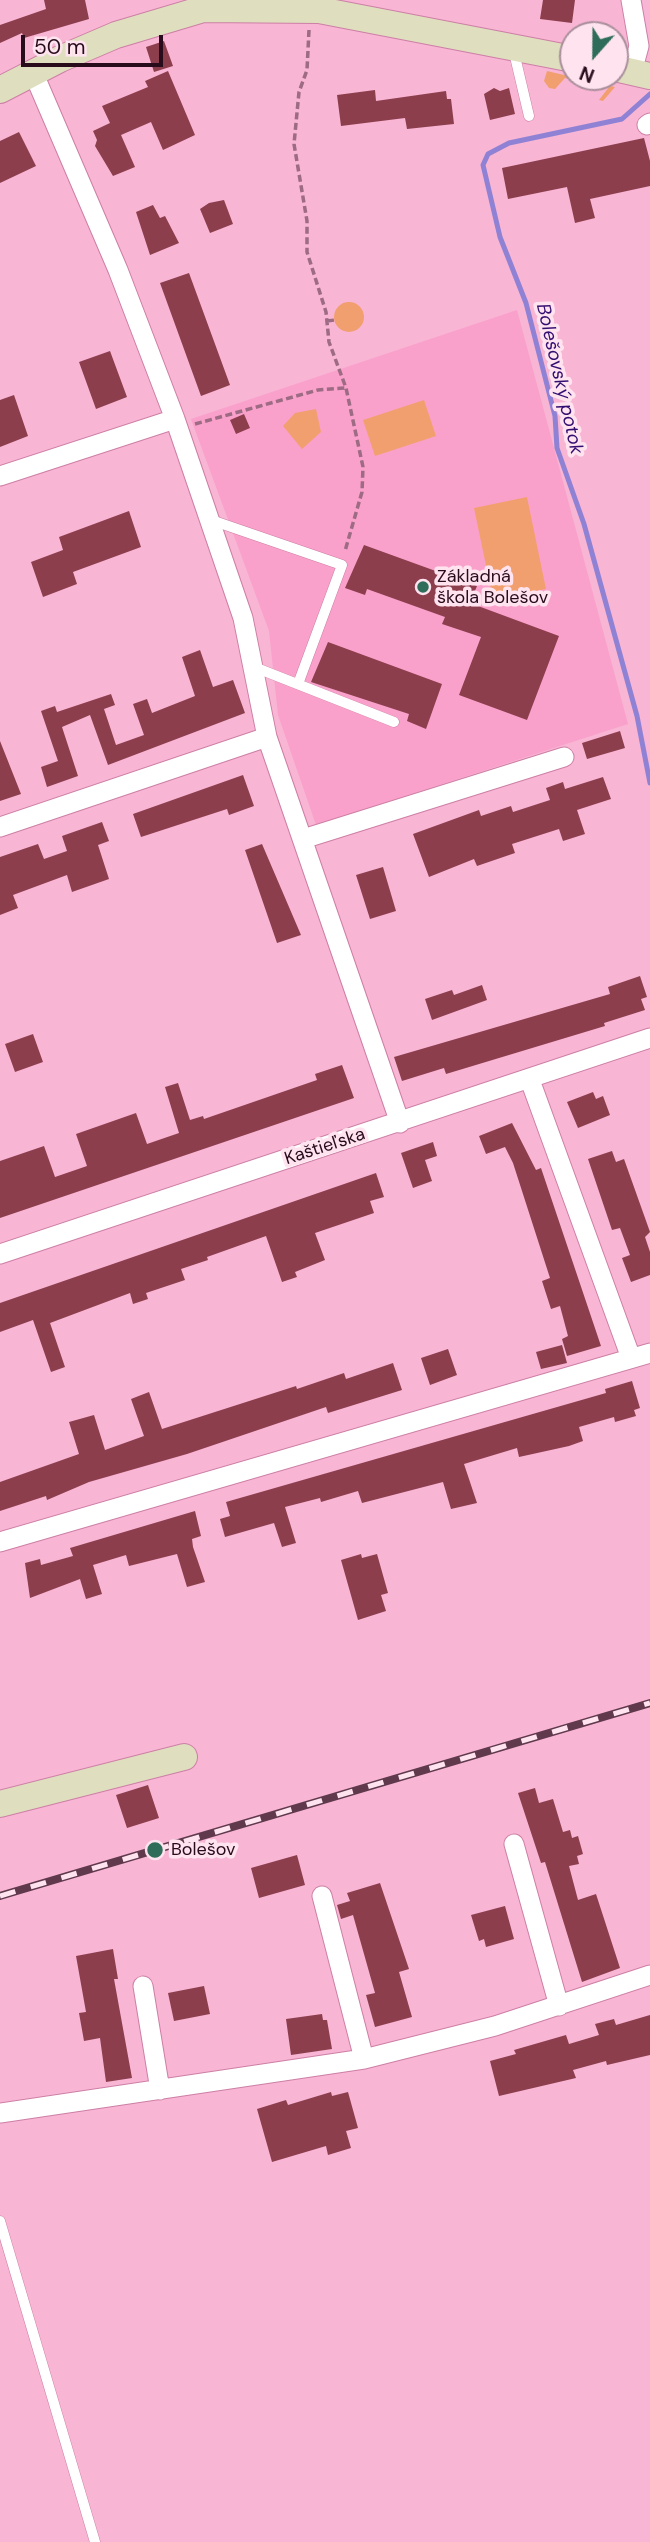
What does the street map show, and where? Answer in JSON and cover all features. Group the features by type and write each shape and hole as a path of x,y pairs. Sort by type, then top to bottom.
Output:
{"main road":[{"path":"0,90 168,8 311,9 559,56"},
{"path":"0,1804 184,1757"}],"street":[{"path":"631,0 645,43 635,73"},
{"path":"33,72 183,422 210,519 243,618 267,737 400,1123"},
{"path":"0,476 183,422"},
{"path":"0,827 267,737"},
{"path":"303,839 564,757"},
{"name":"Kaštieľska","path":"0,1254 650,1038"},
{"path":"0,1542 640,1355 530,1080"},
{"path":"514,1844 559,2006"},
{"path":"322,1896 365,2059"},
{"path":"0,2113 365,2059 461,2036 650,1975"},
{"path":"143,1986 160,2090"}],"lane":[{"path":"512,46 528,116"},
{"path":"210,519 342,565 298,684"},
{"path":"253,666 394,722"},
{"path":"0,2221 95,2542"}],"path":[{"path":"309,25 307,70 299,92 294,144 307,221 307,252 327,321 329,342 346,388 363,467 362,492 342,565"},
{"path":"327,321 335,320"},
{"path":"183,422 317,390 346,388"}],"shaded area":[{"path":"547,71 559,74 559,85 555,89 549,88 544,81"},
{"path":"606,91 612,91 603,101 599,100"},
{"path":"349,302 355,303 363,311 363,323 355,331 349,332 343,331 335,323 334,317 335,311 343,303"},
{"name":"Základná škola Bolešov","path":"517,310 628,724 316,825 278,715 269,631 191,419"},
{"path":"424,400 436,436 375,456 363,420"},
{"path":"316,409 321,432 302,449 283,426 295,413"},
{"path":"527,497 546,589 493,599 474,508"}],"building":[{"path":"44,0 85,0 89,19 24,38 22,33 0,43 0,25 46,9"},
{"path":"543,0 575,0 572,21 540,19"},
{"path":"164,41 173,66 154,72 146,47"},
{"path":"168,71 195,135 163,150 151,122 121,135 135,167 113,176 95,146 97,140 93,131 110,123 102,106 148,87 145,81"},
{"path":"494,88 500,91 509,88 515,114 490,120 484,94"},
{"path":"375,90 376,101 446,91 447,99 451,99 454,124 407,129 405,118 341,126 337,95"},
{"path":"19,132 36,166 0,183 0,141"},
{"path":"644,138 650,161 650,186 590,199 595,218 575,223 567,187 508,199 502,168"},
{"path":"224,200 233,224 210,233 200,209 209,203"},
{"path":"153,205 160,218 165,216 179,243 150,255 136,212"},
{"path":"189,273 230,385 201,396 160,283"},
{"path":"110,351 127,397 96,409 79,362"},
{"path":"14,395 28,436 0,447 0,400"},
{"path":"244,414 250,428 236,434 230,420"},
{"path":"129,511 141,547 73,572 77,584 43,597 31,562 63,550 59,537"},
{"path":"364,545 477,586 470,603 559,636 527,720 459,695 481,637 442,624 445,617 367,589 365,595 345,588"},
{"path":"328,642 442,684 426,729 407,721 409,714 311,682"},
{"path":"200,650 213,687 233,680 245,713 108,765 90,715 62,727 78,776 47,787 41,767 58,761 41,711 55,706 57,712 111,694 115,705 104,709 116,745 144,735 133,704 147,699 152,713 195,696 182,657"},
{"path":"620,731 625,748 587,759 582,743"},
{"path":"0,741 21,794 0,801"},
{"path":"243,775 254,806 229,815 227,809 141,837 133,814"},
{"path":"603,777 611,799 577,810 585,834 563,841 559,829 512,844 515,853 477,866 474,859 429,877 413,834 479,810 481,816 511,806 513,812 550,800 546,788 563,782 565,789"},
{"path":"102,822 109,841 98,845 109,879 72,892 67,875 13,895 18,908 0,915 0,857 38,844 44,859 67,851 62,836"},
{"path":"262,844 301,935 277,943 245,850"},
{"path":"383,867 396,911 370,919 356,875"},
{"path":"640,976 647,997 641,999 645,1010 604,1023 605,1026 446,1074 444,1068 402,1081 394,1057 610,994 608,987"},
{"path":"482,985 487,1000 432,1020 425,999 452,990 454,995"},
{"path":"33,1034 43,1062 15,1072 5,1044"},
{"path":"342,1065 354,1098 0,1218 0,1161 44,1146 55,1177 87,1166 76,1134 136,1113 147,1144 179,1133 165,1087 178,1083 190,1120 203,1116 204,1119 317,1080 315,1074"},
{"path":"593,1092 596,1099 603,1096 610,1115 578,1128 567,1102"},
{"path":"512,1123 536,1170 541,1168 601,1346 567,1356 562,1339 568,1336 560,1306 551,1309 542,1281 550,1278 513,1163 505,1147 486,1154 479,1136"},
{"path":"433,1142 437,1156 425,1160 432,1181 413,1188 401,1153"},
{"path":"612,1151 616,1162 624,1159 650,1232 645,1237 650,1252 650,1275 631,1282 622,1258 630,1255 620,1228 612,1230 588,1159"},
{"path":"376,1173 384,1197 370,1201 374,1213 315,1233 325,1260 295,1272 297,1277 282,1282 266,1236 207,1257 208,1260 181,1269 185,1280 146,1293 148,1299 133,1304 130,1293 50,1323 65,1367 51,1372 33,1320 0,1332 0,1303"},
{"path":"562,1345 567,1363 541,1369 536,1352"},
{"path":"448,1349 457,1375 430,1385 421,1358"},
{"path":"393,1363 402,1390 328,1413 326,1407 187,1454 89,1482 47,1500 46,1496 0,1511 0,1482 79,1454 69,1422 94,1415 105,1450 144,1436 131,1399 149,1392 162,1429 296,1386 297,1389 344,1373 346,1379"},
{"path":"632,1381 640,1408 634,1410 636,1416 615,1422 614,1417 579,1427 583,1441 569,1446 519,1457 517,1448 464,1464 477,1503 451,1509 443,1482 362,1503 358,1491 321,1502 320,1498 285,1507 296,1543 282,1547 274,1523 225,1537 220,1519 230,1516 226,1502 606,1393 605,1389"},
{"path":"195,1511 201,1536 192,1539 193,1547 205,1582 187,1587 177,1554 129,1566 126,1555 93,1565 102,1594 86,1599 80,1579 30,1598 25,1563 40,1559 41,1565 73,1556 70,1548"},
{"path":"361,1554 362,1558 377,1554 388,1593 381,1595 386,1611 358,1620 341,1560"},
{"path":"148,1785 159,1818 127,1828 116,1795"},
{"path":"535,1788 539,1803 553,1799 563,1832 570,1830 572,1838 578,1836 583,1854 577,1856 579,1864 569,1866 578,1900 596,1894 620,1968 582,1982 545,1862 541,1863 518,1793"},
{"path":"297,1855 305,1885 259,1898 251,1868"},
{"path":"380,1883 409,1969 399,1972 412,2017 375,2027 366,1995 375,1993 353,1915 341,1919 337,1905 350,1901 347,1893"},
{"path":"505,1906 514,1939 486,1947 484,1939 479,1941 471,1915"},
{"path":"113,1949 118,1979 114,1979 132,2078 106,2082 100,2038 84,2041 79,2013 86,2012 76,1956"},
{"path":"204,1986 210,2014 174,2021 168,1993"},
{"path":"322,2014 323,2020 327,2020 332,2049 291,2055 286,2019"},
{"path":"650,2015 650,2055 607,2065 606,2061 573,2070 576,2078 499,2096 490,2061 516,2054 514,2050 566,2035 569,2044 599,2035 595,2024 614,2019 616,2025"},
{"path":"331,2092 332,2096 348,2092 358,2128 346,2131 351,2148 328,2155 326,2146 272,2162 257,2109 286,2100 288,2105"}],"waterway":[{"name":"Bolešovský potok","path":"650,94 622,119 509,143 488,154 483,165 500,237 526,303 555,416 557,448 584,524 637,716 650,783"}],"railway":[{"path":"0,1896 650,1703"}],"place":[{"name":"Základná škola Bolešov","path":"423,587"},
{"name":"Bolešov","path":"155,1850"}]}
